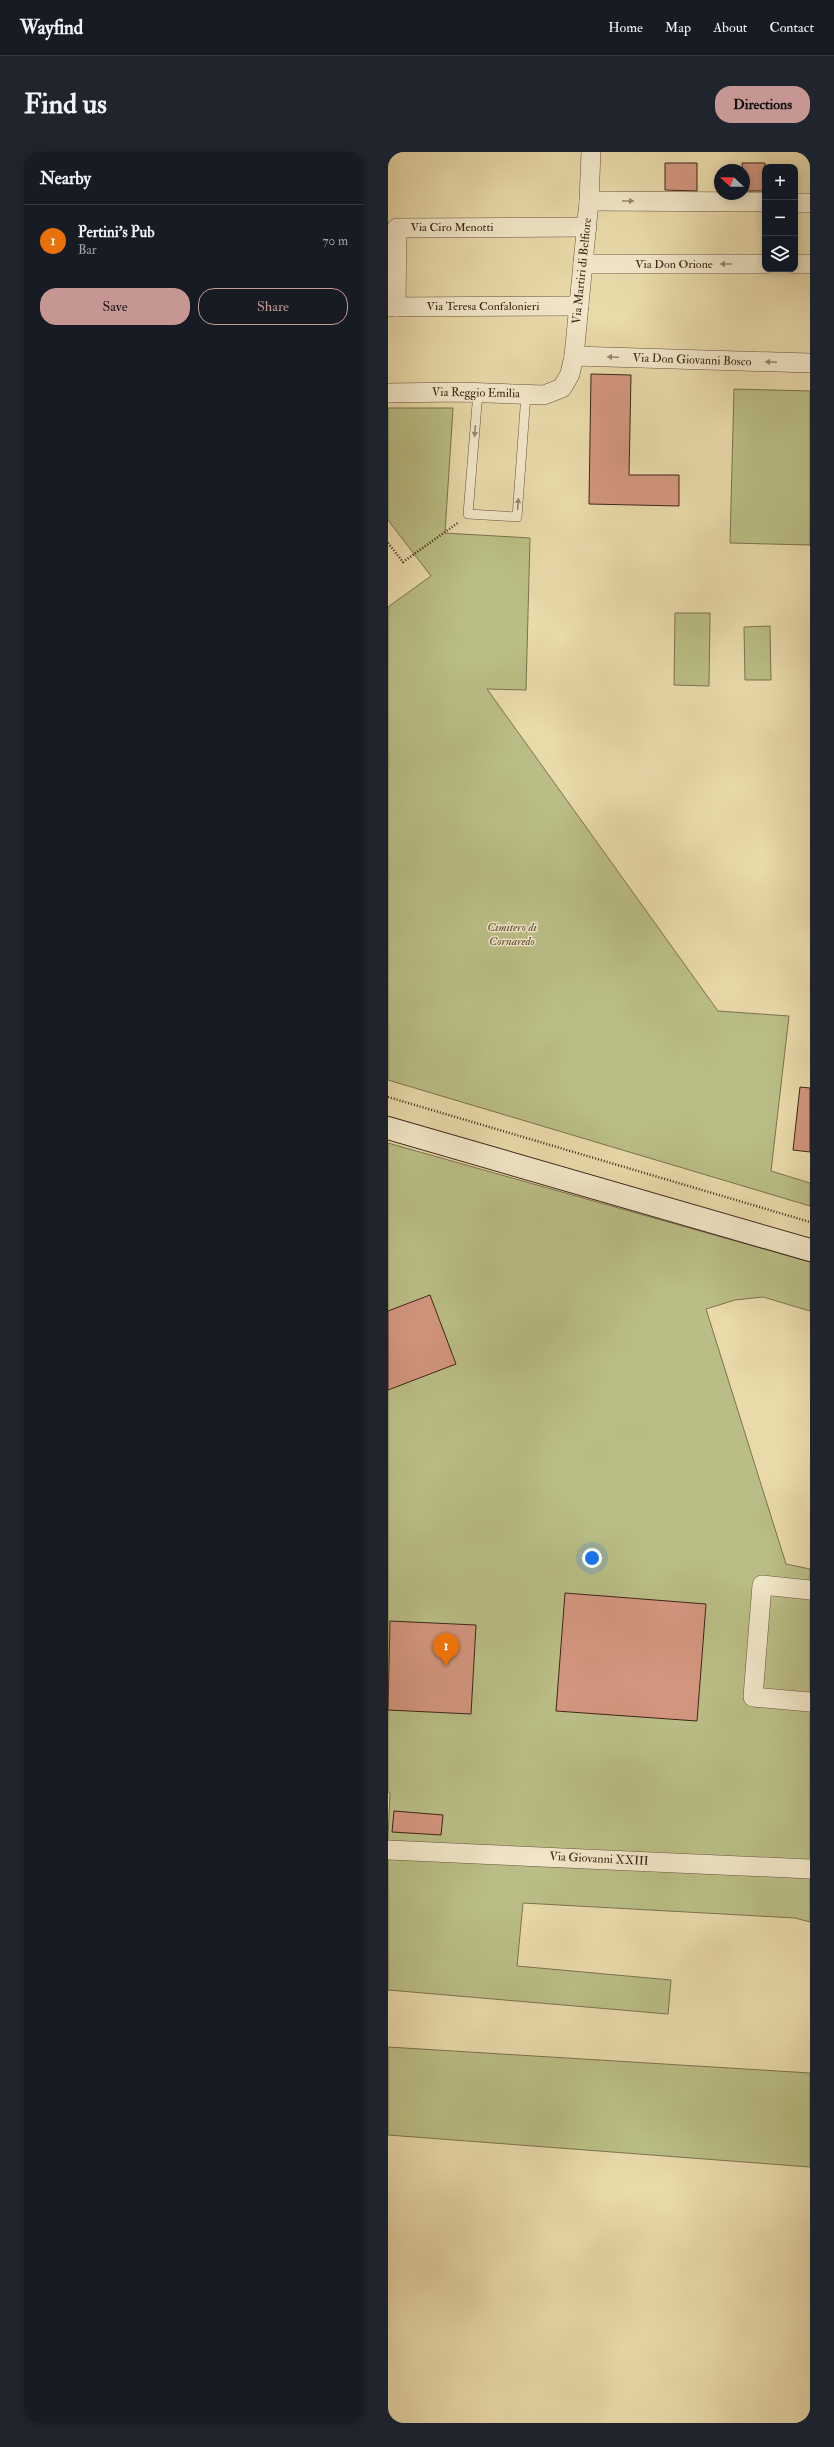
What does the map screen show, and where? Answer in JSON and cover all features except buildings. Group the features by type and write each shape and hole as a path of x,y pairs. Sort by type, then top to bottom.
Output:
{"street":[{"name":"Via Martiri di Belfiore","path":"562,388 570,374 574,356 587,227 591,152"},
{"path":"589,201 762,202"},
{"path":"798,203 810,203"},
{"name":"Via Ciro Menotti","path":"392,307 397,228 587,227"},
{"name":"Via Don Orione","path":"583,264 762,264"},
{"path":"798,264 810,264"},
{"name":"Via Teresa Confalonieri","path":"392,307 579,306"},
{"name":"Via Don Giovanni Bosco","path":"574,356 810,364"},
{"name":"Via Reggio Emilia","path":"388,393 478,392 544,395 562,388"},
{"path":"388,1128 810,1250"},
{"path":"810,1590 762,1585 752,1697 810,1702"},
{"name":"Via Giovanni XXIII","path":"388,1850 810,1869"}],"lane":[{"path":"478,392 468,514 517,517 526,394"}],"path":[{"path":"388,543 402,562 445,534 468,514"},
{"path":"388,1097 810,1222"}],"green space":[{"path":"734,389 810,391 810,545 730,543"},
{"name":"Cimitero di Cornaredo","path":"388,408 453,408 445,533 530,538 526,690 487,689 718,1011 789,1016 771,1171 810,1183 810,1206 388,1080 388,607 431,576 388,520"},
{"path":"675,613 710,613 709,686 674,685"},
{"path":"770,626 771,680 745,680 744,627"},
{"path":"388,1143 810,1262 810,1311 763,1297 735,1300 706,1309 786,1564 810,1569 810,1922 795,1918 523,1903 517,1966 671,1980 668,2014 388,1990 388,1838 390,1793 388,1792"},
{"path":"388,2047 810,2073 810,2167 388,2135"}],"place":[{"name":"Pertini's Pub","path":"446,1666"}]}
